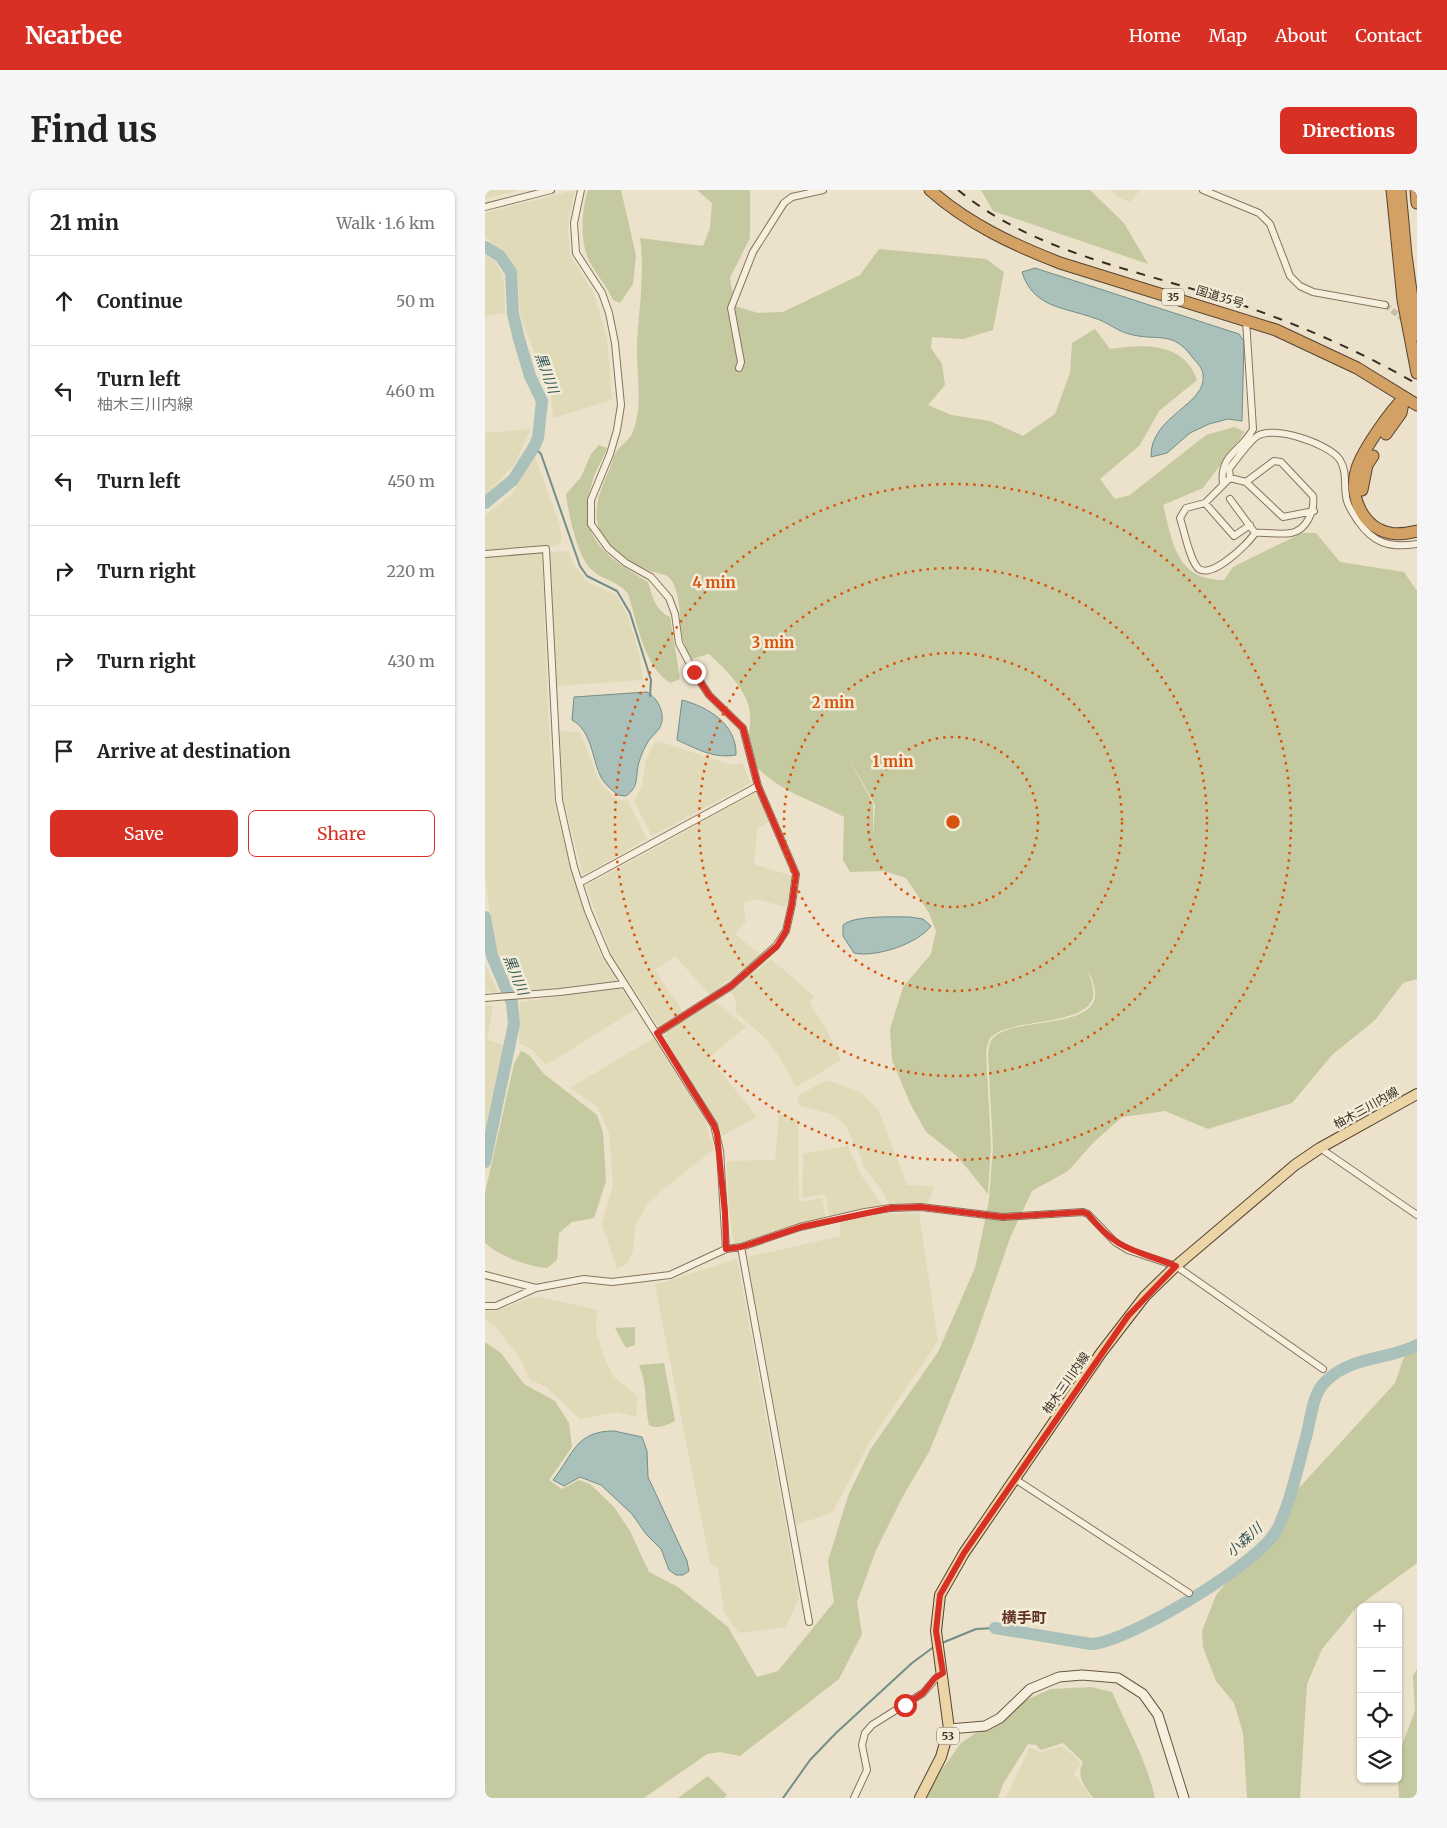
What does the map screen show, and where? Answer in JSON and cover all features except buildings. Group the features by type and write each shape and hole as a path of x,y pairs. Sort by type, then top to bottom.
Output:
{"highway":[{"name":"国道35号","path":"931,190 958,212 1000,238 1031,252 1060,263 1276,330 1314,346 1357,368 1417,405"},
{"path":"1392,190 1403,300 1417,373"},
{"path":"1400,190 1417,336"},
{"path":"1416,190 1417,203"},
{"path":"1404,398 1401,413 1367,465 1361,485 1362,496 1367,510 1377,520 1391,527 1408,527 1417,524"},
{"path":"1404,398 1393,408 1364,455 1357,468 1355,486 1357,503 1362,514 1374,526 1389,533 1417,531"}],"main road":[{"name":"柚木三川内線","path":"920,1798 941,1757 949,1729 936,1631 940,1595 964,1553 1128,1316 1176,1266 1295,1165 1320,1148 1417,1094"}],"street":[{"path":"485,207 551,190"},
{"path":"581,190 574,223 576,253 602,293 609,313 615,343 621,405 617,430 610,454 591,500 591,524 608,548 626,563 651,577 669,598 675,614 679,643 694,672 709,695 743,728 758,786 796,874 786,931 777,946 731,986 657,1033"},
{"path":"739,368 741,362 731,308 753,252 784,204 793,197 823,190"},
{"path":"1203,190 1259,213 1269,224 1290,276 1299,286 1313,292 1385,305"},
{"path":"1223,484 1221,471 1229,457 1250,436 1254,420 1246,320"},
{"path":"1230,478 1229,468 1256,437 1267,432 1281,432 1321,445 1339,458 1345,470 1347,500 1369,536 1381,544 1391,546 1417,544"},
{"path":"1247,482 1274,461 1281,462 1313,496 1313,510 1303,525 1293,533 1255,533"},
{"path":"1230,478 1205,503 1186,508 1180,518 1194,562 1200,569 1213,569 1232,557 1251,540 1255,533"},
{"path":"1230,478 1247,482 1283,517 1313,510"},
{"path":"1230,499 1255,533"},
{"path":"1205,503 1234,536 1250,525"},
{"path":"485,554 546,549 559,800 574,867 581,882 588,911 603,947 624,984 714,1125 717,1134 725,1204 726,1249"},
{"path":"581,882 758,786"},
{"path":"485,998 624,984"},
{"path":"1320,1148 1417,1216"},
{"path":"485,1306 496,1306 536,1288 584,1278 611,1282 670,1276 726,1249 741,1247 801,1227 891,1208 921,1207 1003,1217 1083,1212 1088,1214 1115,1242 1129,1250 1176,1266 1323,1369"},
{"path":"741,1247 809,1622"},
{"path":"485,1275 536,1288"},
{"path":"1015,1479 1189,1592"},
{"path":"854,1798 867,1770 862,1745 865,1733 872,1725 923,1693 942,1671"},
{"path":"949,1729 985,1726 1000,1718 1030,1690 1059,1677 1082,1675 1118,1678 1143,1694 1158,1715 1184,1798"}],"shaded area":[{"path":"485,190 520,190 485,199"},
{"path":"575,190 568,226 570,255 594,294 607,338 612,400 553,418 551,395 521,318 517,271 510,258 485,237 485,213"},
{"path":"1110,190 1140,190 1130,202 1120,198"},
{"path":"485,256 495,261 501,272 504,283 505,313 485,316"},
{"path":"531,429 514,465 485,496 485,433"},
{"path":"535,457 559,523 562,540 558,546 485,550 485,515 512,494"},
{"path":"569,551 572,562 587,582 616,595 627,614 639,653 643,680 557,686 549,552"},
{"path":"542,553 548,710 554,800 569,861 601,956 617,981 516,992 501,966 495,950 485,877 485,557"},
{"path":"560,731 580,732 600,783 616,799 628,801 647,839 583,875 563,798"},
{"path":"658,741 731,765 742,763 751,783 652,836 634,801 641,789 646,761 654,743"},
{"path":"755,793 770,821 757,829 754,864 792,876 786,907 755,899 743,903 746,921 735,934 761,955 710,995 675,956 655,970 683,1012 658,1026 611,954 586,886"},
{"path":"771,959 815,997 809,1002 828,1032 841,1060 796,1087 779,1056 763,1036 736,1013 736,1001 731,992"},
{"path":"485,965 497,990 501,993 485,991"},
{"path":"621,988 636,1009 546,1065 532,1049 519,1043 520,1002"},
{"path":"716,1002 746,1027 709,1057 757,1117 722,1136 664,1036 670,1028"},
{"path":"485,1005 493,1006 487,1040 505,1045 485,1141"},
{"path":"655,1037 705,1120 714,1149 647,1204 635,1227 633,1251 628,1263 617,1269 602,1225 613,1185 609,1134 598,1107 570,1088"},
{"path":"827,1080 860,1092 878,1109 907,1185 934,1186 928,1203 889,1204 881,1189 863,1166 861,1157 844,1123 831,1114 799,1106 797,1096"},
{"path":"779,1114 798,1119 799,1202 822,1198 826,1218 734,1244 729,1213 727,1161 775,1160"},
{"path":"848,1146 861,1175 882,1205 829,1216 825,1194 802,1198 803,1154"},
{"path":"919,1213 938,1341 869,1443 832,1513 796,1525 747,1257 841,1236 839,1223 866,1215"},
{"path":"737,1259 799,1598 786,1627 739,1633 724,1613 718,1568 710,1563 655,1285"},
{"path":"540,1297 597,1310 596,1331 604,1357 613,1376 638,1397 636,1417 616,1412 580,1419 545,1386 530,1380 520,1358 495,1326 485,1320 485,1310 496,1311 529,1298"},
{"path":"1063,1746 1081,1763 1074,1773 1091,1798 1006,1798 1030,1747 1040,1752"}],"green space":[{"path":"588,190 621,190 636,255 633,284 620,303 613,300 587,256 583,240 583,223 584,205"},
{"path":"697,190 750,190 750,238 730,278 735,306 758,313 783,312 860,275 879,249 986,259 1004,272 993,330 963,339 932,337 931,348 942,364 945,385 928,405 951,415 990,421 1023,436 1055,414 1070,373 1072,343 1095,329 1110,349 1136,346 1161,348 1183,358 1197,380 1159,411 1140,445 1100,479 1115,499 1130,495 1206,435 1234,427 1245,432 1203,488 1163,505 1170,533 1179,557 1196,574 1224,580 1233,567 1302,533 1316,533 1340,562 1404,572 1417,591 1417,979 1403,983 1375,1020 1332,1055 1292,1103 1208,1129 1165,1111 1122,1117 1094,1142 1068,1171 1032,1191 1010,1238 974,1342 929,1452 903,1496 876,1550 857,1602 862,1634 839,1679 740,1756 720,1752 707,1754 644,1798 485,1798 485,1342 501,1353 524,1384 555,1401 569,1423 572,1447 549,1480 562,1489 579,1480 590,1484 614,1507 630,1531 649,1572 678,1587 728,1627 757,1677 778,1671 834,1602 828,1561 848,1496 870,1450 938,1352 975,1268 989,1201 993,1147 988,1053 990,1042 1002,1032 1078,1015 1091,1006 1095,992 1088,971 1093,987 1093,997 1087,1007 1076,1014 1010,1028 997,1033 989,1040 986,1051 991,1146 988,1194 957,1156 926,1132 910,1103 892,1060 890,1029 903,987 931,954 936,931 929,913 906,878 884,871 850,872 843,860 844,817 785,789 755,765 749,753 750,713 745,696 735,680 709,654 692,659 684,641 679,602 673,583 669,577 648,570 615,550 601,533 597,517 600,492 615,455 632,434 638,412 637,343 642,277 640,238 703,246 710,228 712,203","holes":["847,754 875,805 873,835 873,804"]},
{"path":"981,190 1090,190 1124,223 1148,264 993,211"},
{"path":"599,445 607,448 593,479 588,502 588,518 591,531 607,554 648,582 658,607 670,617 680,679 670,683 653,666 647,655 628,594 624,589 590,568 585,562 574,533 566,494 581,477 591,454"},
{"path":"521,1051 529,1055 544,1074 597,1115 603,1132 606,1181 594,1218 572,1222 559,1233 557,1260 547,1268 531,1266 514,1260 485,1243 485,1193 514,1064"},
{"path":"635,1327 635,1345 626,1348 615,1328"},
{"path":"1417,1343 1417,1563 1363,1603 1357,1603 1357,1607 1322,1649 1307,1684 1300,1798 1247,1798 1243,1733 1234,1703 1216,1681 1203,1647 1202,1631 1216,1595 1259,1545 1298,1489 1395,1383 1405,1354"},
{"path":"664,1363 675,1421 655,1427 649,1425 644,1380 639,1365"},
{"path":"1417,1669 1417,1798 1399,1798 1398,1783 1402,1783 1403,1742 1415,1711 1413,1676"},
{"path":"1091,1687 1112,1692 1142,1757 1155,1798 1093,1798 1081,1777 1080,1773 1083,1762 1063,1743 1041,1750 1036,1745 1028,1744 1003,1784 998,1798 926,1798 935,1779 961,1743 1021,1702 1051,1689"},
{"path":"708,1776 727,1795 724,1798 678,1798"}],"water":[{"path":"1035,268 1239,334 1244,341 1242,421 1228,419 1209,424 1190,433 1167,453 1151,457 1153,443 1159,431 1168,420 1197,394 1202,385 1203,374 1200,367 1178,343 1164,338 1129,334 1098,319 1061,308 1042,299 1027,284 1022,272"},
{"path":"647,692 658,703 662,713 661,724 643,751 635,785 626,796 618,795 601,778 587,737 578,724 572,720 574,697"},
{"path":"682,700 702,707 719,718 732,734 736,755 720,756 699,750 677,740"},
{"path":"875,917 923,919 931,926 916,939 895,948 873,953 854,953 843,936 843,925 848,922"},
{"path":"614,1431 642,1437 647,1451 648,1477 687,1561 689,1571 683,1575 676,1575 669,1570 661,1549 646,1534 632,1514 601,1485 580,1477 564,1486 553,1480 577,1445 584,1439 601,1432"}],"waterway":[{"name":"黒川川","path":"485,247 500,256 511,272 513,314 519,339 530,376 542,401 538,438 534,447 513,480 485,503"},
{"path":"534,447 541,454 580,566 587,576 617,591 630,613 651,680 650,696"},
{"name":"黒川川","path":"485,917 492,956 512,1003 514,1024 485,1162"},
{"name":"小森川","path":"995,1628 1091,1644 1109,1640 1162,1616 1222,1579 1248,1560 1267,1542 1278,1528 1290,1496 1314,1401 1321,1387 1336,1373 1347,1367 1417,1345"},
{"path":"942,1643 976,1629 995,1628"},
{"path":"783,1798 810,1760 836,1733 912,1663 935,1646"}],"tunnel":[{"path":"1385,305 1406,321"}],"railway":[{"path":"958,190 988,212 1053,244 1087,257 1276,317 1324,337 1417,384"}],"district":[{"name":"横手町","path":"1024,1618"}],"route":[{"path":"694,672 709,695 743,728 758,786 770,809 796,874 786,931 777,946 731,986 657,1033 714,1125 717,1134 725,1213 726,1249 741,1247 766,1237 801,1227 891,1208 921,1207 1003,1217 1083,1212 1088,1214 1099,1228 1115,1242 1129,1250 1176,1266 1145,1296 1128,1316 964,1553 940,1595 936,1631 943,1673 935,1678 923,1693 905,1705"}]}
